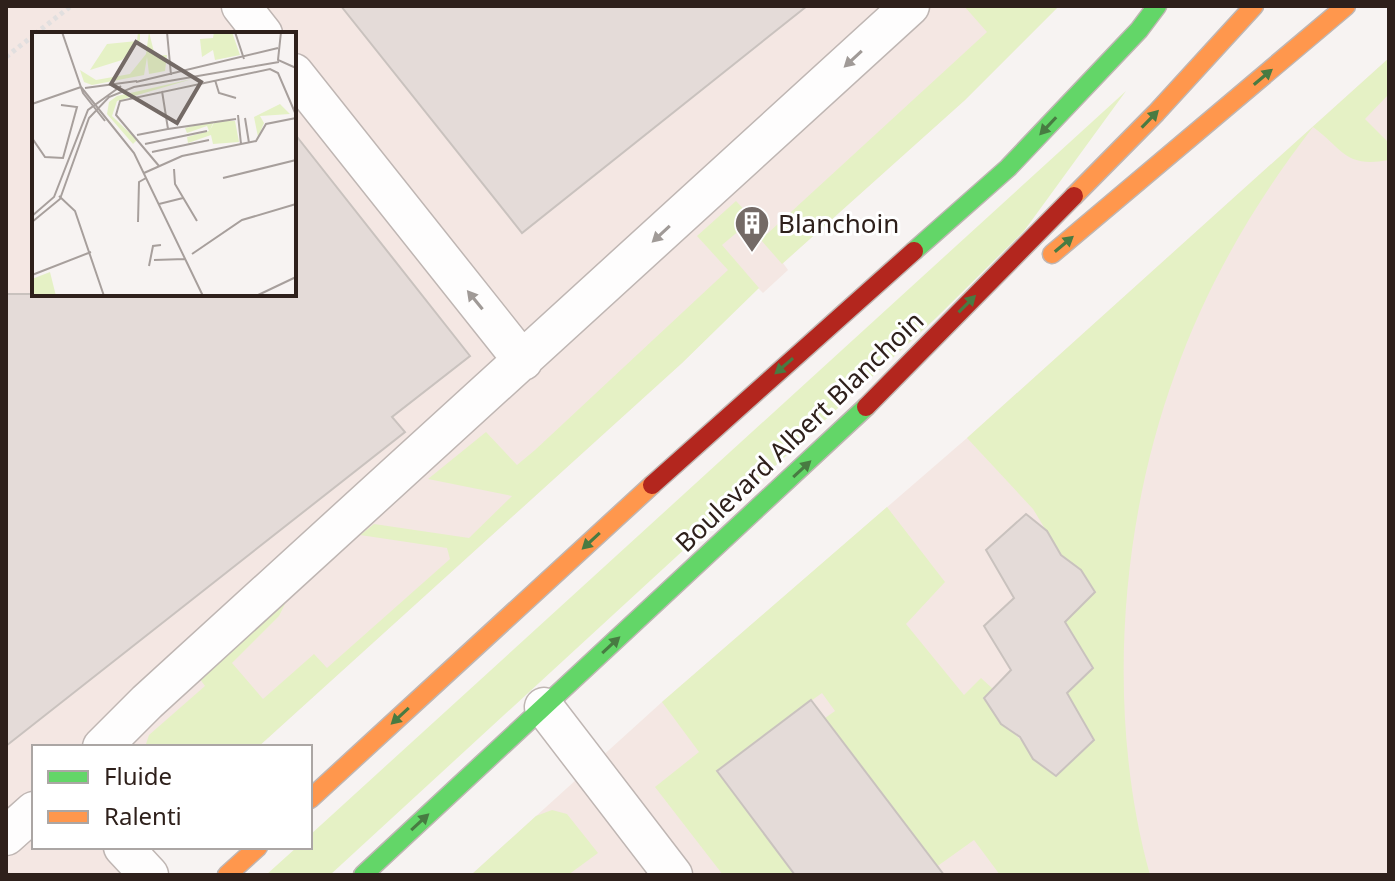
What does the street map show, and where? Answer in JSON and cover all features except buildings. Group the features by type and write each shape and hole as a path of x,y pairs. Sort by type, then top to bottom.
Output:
{"street":[{"name":"Boulevard Albert Blanchoin","path":"312,797 731,412 1008,168 1139,30 1157,6"},
{"name":"Boulevard Albert Blanchoin","path":"363,875 834,439 1156,113 1254,6"},
{"path":"1041,264 1346,6"},
{"path":"834,439 992,305"},
{"path":"227,875 256,849"}],"lane":[{"path":"241,6 261,32"},
{"path":"104,745 147,702 910,6"},
{"path":"296,76 523,361"},
{"path":"544,707 673,875"},
{"path":"125,849 149,875"}],"path":[{"path":"39,32 71,6"},
{"path":"6,57 32,37"}],"shaded area":[{"path":"6,6 1059,6 965,100 783,263 788,270 763,293 758,288 682,363 260,745 32,745 32,849 148,849 121,875 6,875"},
{"path":"1389,58 1389,875 471,875 662,702 967,438"}],"green space":[{"path":"964,6 1059,6 965,100 782,264 747,224 722,245 759,288 682,363 260,745 146,745 149,735 205,686 194,671 290,594 279,616 232,663 263,699 314,654 327,668 450,559 447,548 360,535 374,524 469,538 512,496 428,479 486,432 517,465 728,270 697,236 736,201 767,234 987,32"},
{"path":"1389,58 1389,94 1365,119 1389,143 1389,160 1374,162 1354,159 1313,127 1252,214 1217,276 1175,374 1156,433 1141,495 1131,558 1125,623 1124,687 1127,752 1136,814 1150,875 1000,875 974,840 925,875 828,810 769,731 717,771 795,875 723,875 655,787 699,752 662,702 887,507 945,582 906,624 964,695 981,678 993,689 984,698 992,709 1056,775 1094,740 1081,717 1058,702 1093,668 1079,644 1057,630 1081,571 1061,555 1033,509 967,438","holes":["822,693 835,711 804,733 790,716"]},
{"path":"1126,91 1024,231 936,318 330,875 266,875 295,849 312,849 312,833"},
{"path":"552,810 567,814 598,853 568,875 471,875 536,816"}],"traffic: fast":[{"path":"914,251 1008,168 1139,30 1157,6"},
{"path":"363,875 866,407"}],"traffic: slow":[{"path":"1074,196 1156,113 1254,6"},
{"path":"1052,254 1346,6"},
{"path":"312,797 652,485"},
{"path":"227,875 256,849"}],"traffic: jam":[{"path":"866,407 1074,196"},
{"path":"652,485 914,251"}],"place":[{"name":"Blanchoin","path":"752,254"}]}
